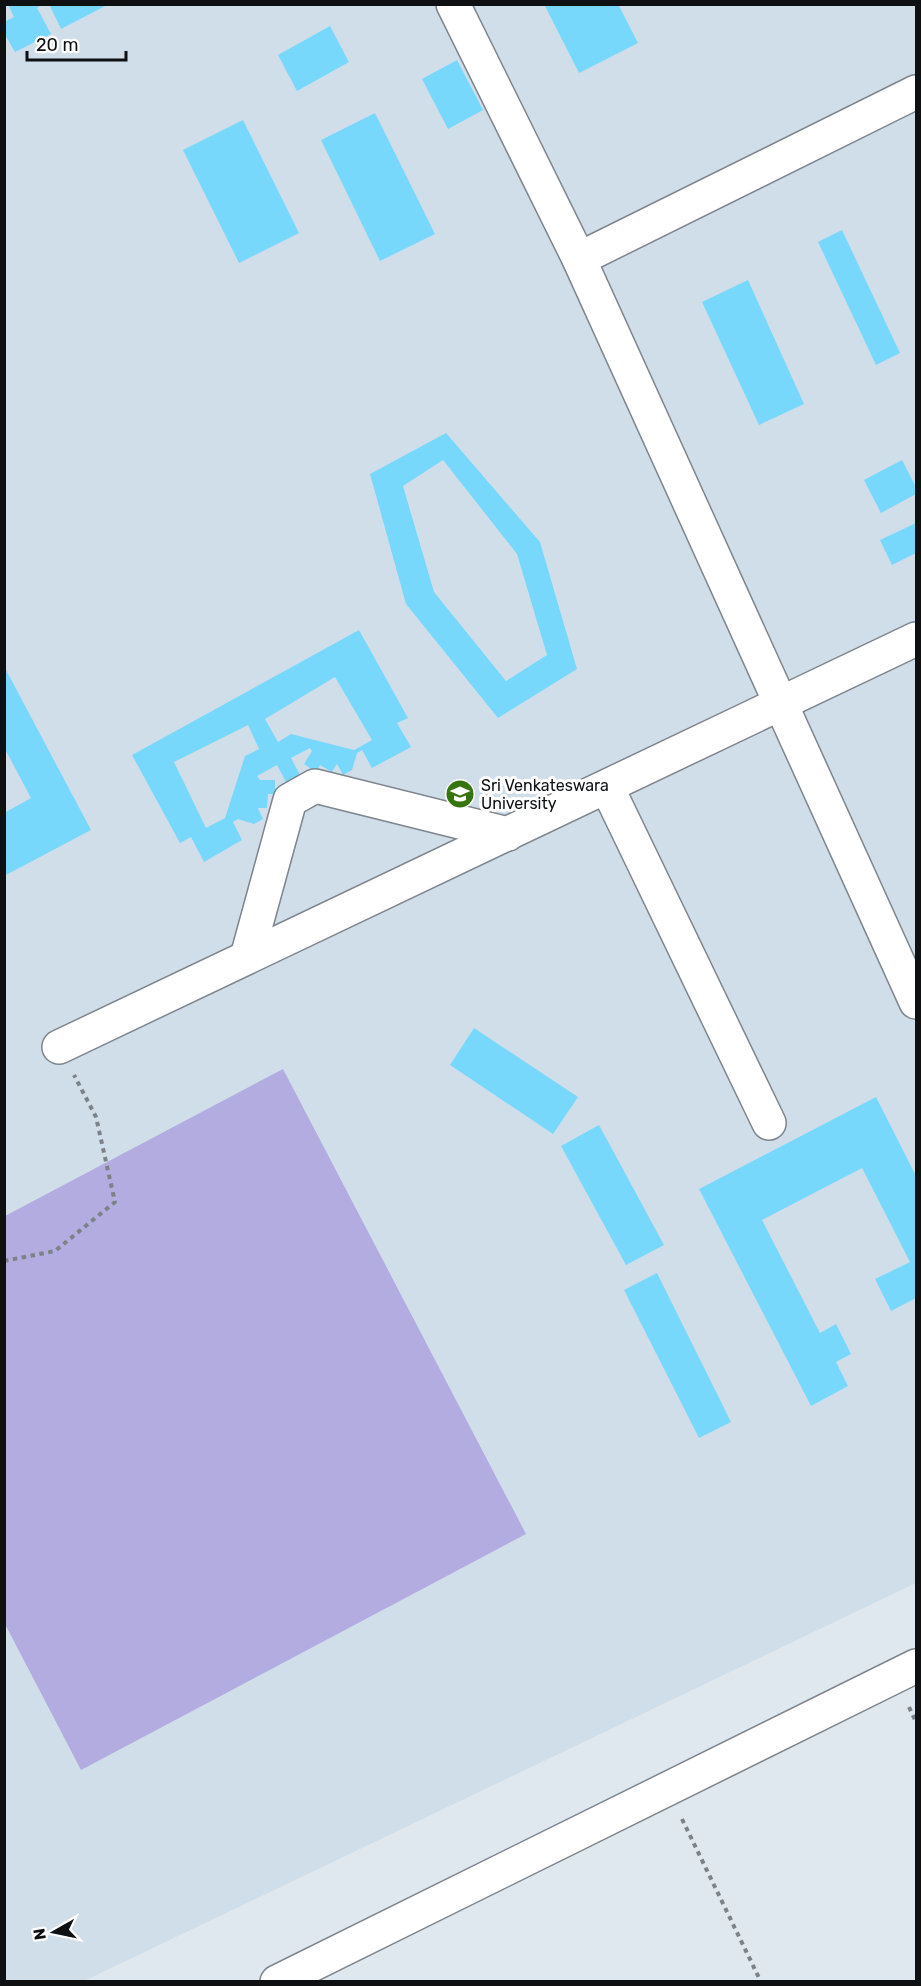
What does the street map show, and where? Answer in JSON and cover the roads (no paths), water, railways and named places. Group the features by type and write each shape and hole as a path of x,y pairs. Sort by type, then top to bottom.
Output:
{"street":[{"path":"453,4 579,259 916,1002"},
{"path":"579,259 916,92"},
{"path":"59,1047 916,639"},
{"path":"247,957 290,800 315,786 508,834"},
{"path":"607,787 770,1123"},
{"path":"277,1982 916,1666"}],"place":[{"name":"Sri Venkateswara University","path":"460,794"}]}
